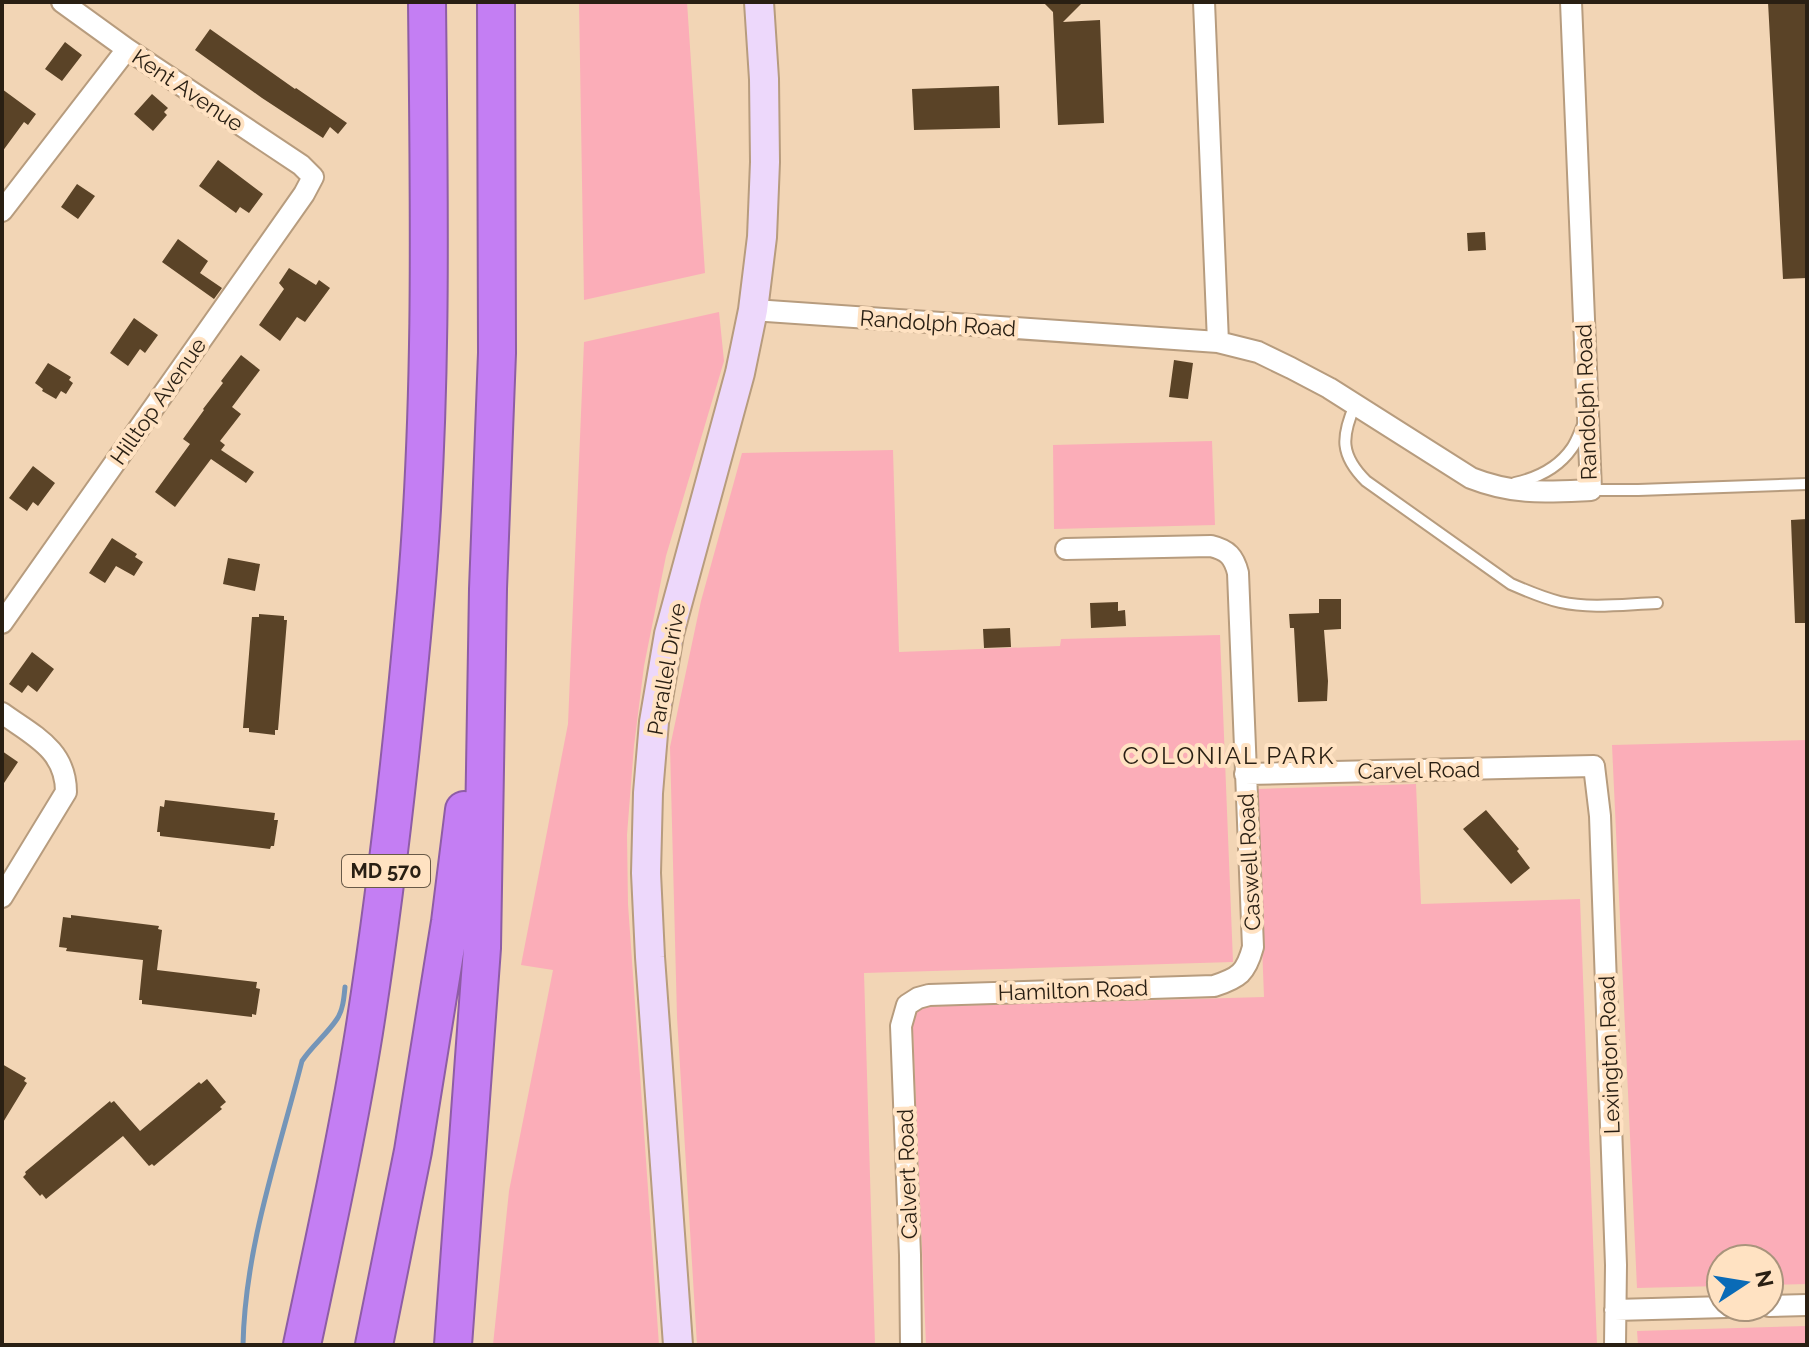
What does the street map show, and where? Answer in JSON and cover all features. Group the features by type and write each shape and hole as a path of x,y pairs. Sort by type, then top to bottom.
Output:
{"highway":[{"name":"MD 570","path":"302,1345 364,1033 394,808 416,591 427,362 427,2"},
{"name":"MD 570","path":"374,1345 413,1151 450,922 488,589 497,353 496,2"},
{"path":"453,1345 482,948 488,589"}],"street":[{"name":"Kent Avenue","path":"62,2 301,165 313,177"},
{"name":"Parallel Drive","path":"678,1345 650,957 646,873 648,793 654,722 669,634 740,373 753,310 762,237 765,162 759,2"},
{"path":"1204,2 1218,342"},
{"name":"Randolph Road","path":"753,310 1218,342 1258,352 1303,374 1471,478 1493,487 1520,492 1591,490 1571,2"},
{"path":"2,211 127,49"},
{"name":"Hilltop Avenue","path":"2,623 313,177"},
{"name":"Caswell Road","path":"1066,549 1211,546 1231,555 1238,573 1253,947 1248,964 1239,976"},
{"path":"2,713 56,755 66,779 66,792 2,897"},
{"name":"Carvel Road","path":"1245,774 1594,766"},
{"name":"Lexington Road","path":"1594,766 1600,816 1616,1250 1615,1345"},
{"name":"Hamilton Road","path":"907,1005 929,995 1214,986 1239,976"},
{"name":"Calvert Road","path":"907,1005 901,1026 911,1345"},
{"path":"1785,1306 1807,1305"},
{"path":"1615,1310 1705,1308"}],"lane":[{"path":"1355,405 1344,439 1353,468 1366,481 1511,584 1562,602 1657,603"},
{"path":"1493,487 1530,479 1559,462 1572,448 1587,417"},
{"path":"1591,490 1807,484"}],"shaded area":[{"path":"579,2 687,2 705,273 584,300"},
{"path":"719,312 724,361 666,556 644,666 627,835 628,904 659,1345 493,1345 509,1191 553,970 521,965 568,724 584,342"},
{"path":"1212,441 1215,525 1054,529 1053,445"},
{"path":"893,450 899,652 1060,646 1061,639 1220,635 1233,962 864,973 875,1345 697,1345 677,1017 670,747 701,601 742,453"},
{"path":"1807,740 1807,1284 1785,1285 1785,1243 1705,1243 1705,1286 1637,1288 1612,745"},
{"path":"1416,784 1421,904 1580,899 1597,1345 926,1345 912,1007 1264,997 1256,789"},
{"path":"1807,1326 1807,1345 1638,1345 1637,1331"}],"building":[{"path":"1043,2 1083,2 1063,22 1100,20 1104,123 1058,125 1053,12"},
{"path":"1768,2 1807,2 1807,278 1783,279"},
{"path":"210,29 347,123 338,134 330,127 323,138 262,98 195,50"},
{"path":"65,42 82,55 62,81 45,69"},
{"path":"999,86 1000,128 914,130 912,89"},
{"path":"2,89 36,114 28,125 24,122 2,152"},
{"path":"152,94 168,108 164,112 167,115 153,131 134,114"},
{"path":"218,160 263,194 249,213 240,207 236,213 199,186"},
{"path":"77,184 95,196 78,219 61,207"},
{"path":"1485,232 1486,250 1468,251 1467,233"},
{"path":"178,239 208,261 200,273 222,288 214,299 162,262"},
{"path":"289,268 316,285 319,280 330,288 305,322 297,317 280,341 259,325 284,289 279,283"},
{"path":"134,318 158,335 145,353 140,349 128,366 110,353"},
{"path":"241,355 260,370 232,407 241,414 220,441 225,445 221,450 254,472 246,483 211,459 175,507 155,492 190,444 183,439"},
{"path":"1174,360 1193,363 1188,399 1169,397"},
{"path":"48,363 71,377 69,380 73,383 66,394 61,391 56,399 35,383"},
{"path":"33,466 55,483 38,506 33,502 27,511 9,498"},
{"path":"1807,519 1807,623 1795,623 1791,520"},
{"path":"112,538 137,554 135,557 143,562 134,576 116,566 105,583 89,573"},
{"path":"228,558 260,564 255,591 223,584"},
{"path":"1319,599 1341,599 1341,629 1324,630 1327,701 1298,702 1294,628 1290,628 1289,614 1319,613"},
{"path":"1118,602 1118,611 1125,610 1126,626 1091,628 1090,603"},
{"path":"259,614 284,616 287,620 278,730 275,730 275,735 249,732 249,728 243,728 252,617 259,617"},
{"path":"1010,628 1011,647 984,648 983,629"},
{"path":"32,652 54,669 37,692 28,685 22,693 9,684"},
{"path":"2,751 18,762 2,786"},
{"path":"165,800 275,813 274,820 278,820 274,846 270,849 160,836 157,832 160,806 164,807"},
{"path":"1486,810 1519,849 1517,851 1530,868 1511,884 1463,829"},
{"path":"71,915 159,926 158,929 162,930 157,970 257,982 256,988 260,989 256,1015 142,1004 139,1000 143,960 66,951 67,948 59,947 63,917 71,918"},
{"path":"2,1064 26,1078 24,1081 27,1083 2,1124"},
{"path":"207,1079 226,1102 220,1107 222,1109 154,1166 149,1166 123,1136 46,1199 23,1177 25,1172 110,1101 114,1101 140,1131 199,1082 201,1084"}],"waterway":[{"path":"243,1345 256,1237 302,1061 337,1019 345,987"}],"district":[{"name":"COLONIAL PARK","path":"1229,755"}]}
